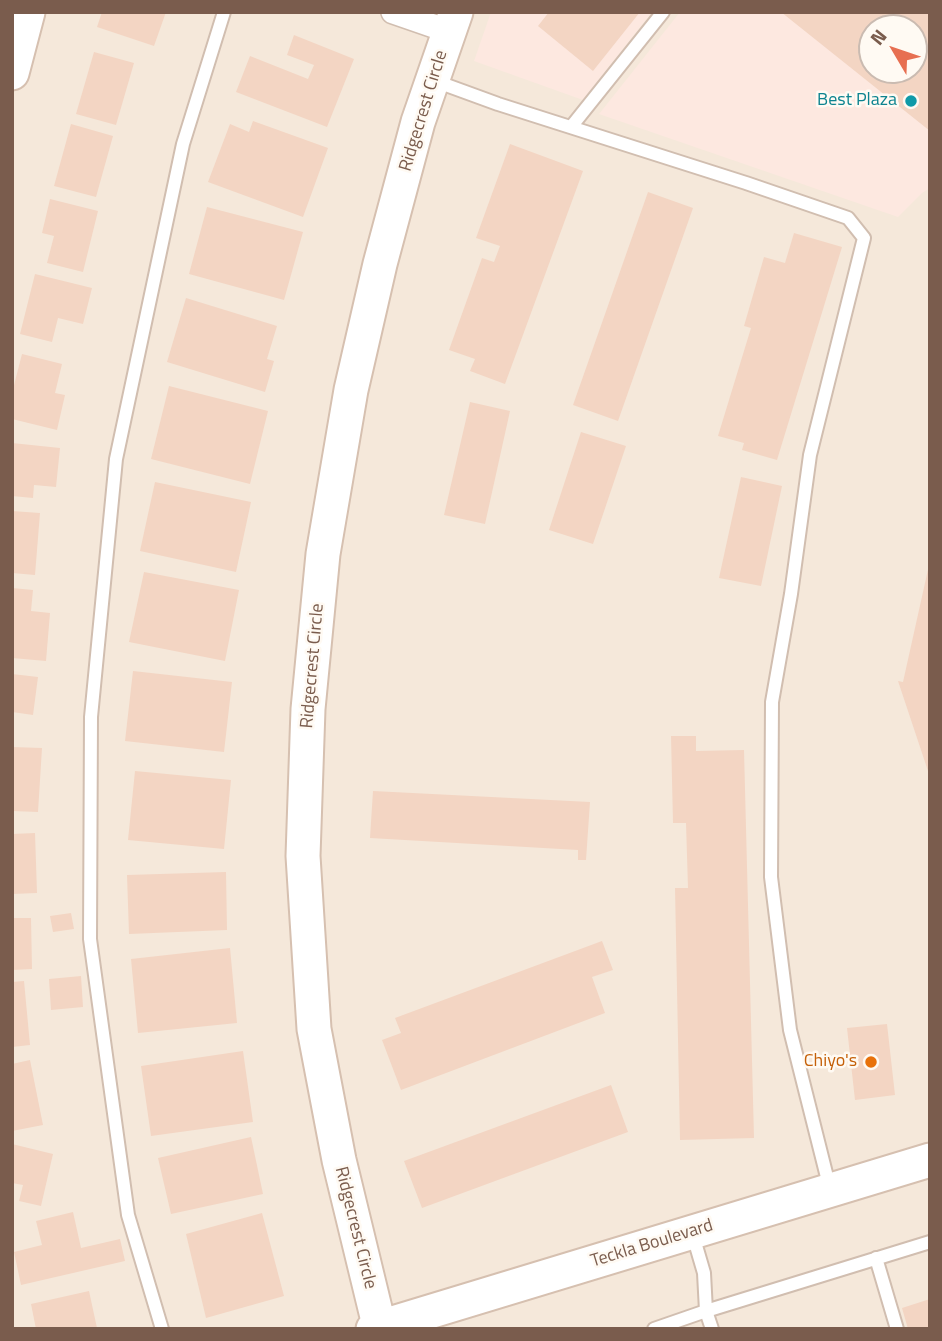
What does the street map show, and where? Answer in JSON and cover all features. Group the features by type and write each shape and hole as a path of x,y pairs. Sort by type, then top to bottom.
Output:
{"street":[{"path":"12,73 28,12"},
{"path":"393,12 452,22"},
{"name":"Ridgecrest Circle","path":"378,1328 339,1160 314,1029 303,856 308,709 323,554 351,390 380,264 418,122 452,22"},
{"name":"Teckla Boulevard","path":"378,1328 930,1160"}],"lane":[{"path":"162,1329 128,1215 90,939 91,717 116,459 183,144 224,12"},
{"path":"572,127 663,12"},
{"path":"432,80 848,218 864,238 810,455 791,594 772,702 771,877 790,1030 830,1190"},
{"path":"692,1232 704,1273 706,1311 712,1329"},
{"path":"654,1329 930,1242"},
{"path":"876,1258 897,1329"}],"shaded area":[{"path":"12,12 930,12 930,1329 12,1329"},
{"path":"491,12 652,12 583,100 474,61"},
{"name":"Best Plaza","path":"680,12 930,12 930,188 898,217 599,114"}],"building":[{"path":"102,12 166,12 154,46 97,27"},
{"path":"549,12 640,12 593,71 538,26"},
{"path":"781,12 930,12 930,131 871,84 928,84 928,14 858,14 858,73"},
{"path":"294,35 354,59 327,127 236,92 250,56 308,79 314,65 287,55"},
{"path":"94,52 134,63 116,125 76,114"},
{"path":"253,121 328,148 303,217 208,182 230,124 249,132"},
{"path":"71,124 113,136 96,197 54,186"},
{"path":"510,144 583,171 505,384 470,371 475,359 449,350 482,258 494,262 500,246 476,238"},
{"path":"648,192 693,208 618,421 573,405"},
{"path":"50,199 98,211 83,272 47,263 54,236 42,233"},
{"path":"207,207 303,232 284,300 189,274"},
{"path":"794,233 842,247 777,460 742,450 744,443 718,436 751,328 744,326 764,257 785,263"},
{"path":"35,274 92,288 83,324 58,318 52,342 20,334"},
{"path":"186,298 277,326 267,359 274,361 265,392 167,362"},
{"path":"22,354 62,364 55,393 65,395 57,430 12,419 12,393"},
{"path":"169,386 268,411 250,484 151,459"},
{"path":"470,402 510,411 485,524 444,515"},
{"path":"581,432 626,446 593,544 549,530"},
{"path":"12,443 60,448 56,487 34,485 33,498 12,496"},
{"path":"741,477 782,486 761,586 719,578"},
{"path":"155,482 251,502 236,572 140,551"},
{"path":"12,511 40,513 35,575 12,573"},
{"path":"929,565 929,774 898,681 903,682"},
{"path":"144,572 239,590 225,661 129,642"},
{"path":"12,588 33,590 31,611 50,613 46,661 12,658"},
{"path":"133,671 232,682 224,752 125,741"},
{"path":"12,674 38,677 33,715 12,712"},
{"path":"671,736 696,736 696,751 744,750 754,1138 680,1140 675,888 688,888 686,823 673,823"},
{"path":"12,747 42,748 38,812 12,811"},
{"path":"135,771 231,780 224,849 128,840"},
{"path":"373,791 590,802 586,860 578,860 578,850 370,838"},
{"path":"35,833 37,893 12,894 12,834"},
{"path":"226,872 227,930 129,934 127,875"},
{"path":"71,913 74,929 53,932 50,916"},
{"path":"12,918 31,918 32,969 12,970"},
{"path":"602,941 613,970 592,977 605,1013 401,1090 382,1040 401,1033 395,1018"},
{"path":"230,948 237,1023 138,1033 131,959"},
{"path":"81,976 83,1007 51,1010 49,979"},
{"path":"24,981 30,1045 12,1047 12,982"},
{"name":"Chiyo's","path":"887,1024 895,1095 855,1100 847,1028"},
{"path":"243,1051 253,1122 151,1136 141,1066"},
{"path":"30,1060 43,1125 12,1131 12,1064"},
{"path":"611,1085 628,1132 422,1208 404,1161"},
{"path":"251,1137 263,1194 171,1214 158,1158"},
{"path":"12,1144 53,1154 41,1206 19,1201 23,1185 12,1183"},
{"path":"73,1212 81,1248 120,1239 125,1261 21,1285 14,1252 42,1245 36,1221"},
{"path":"262,1213 284,1296 206,1318 186,1234"},
{"path":"89,1291 97,1328 36,1329 31,1304"},
{"path":"930,1299 930,1329 908,1329 902,1308"}],"place":[{"name":"Best Plaza","path":"911,101"},
{"name":"Chiyo's","path":"871,1062"}]}
